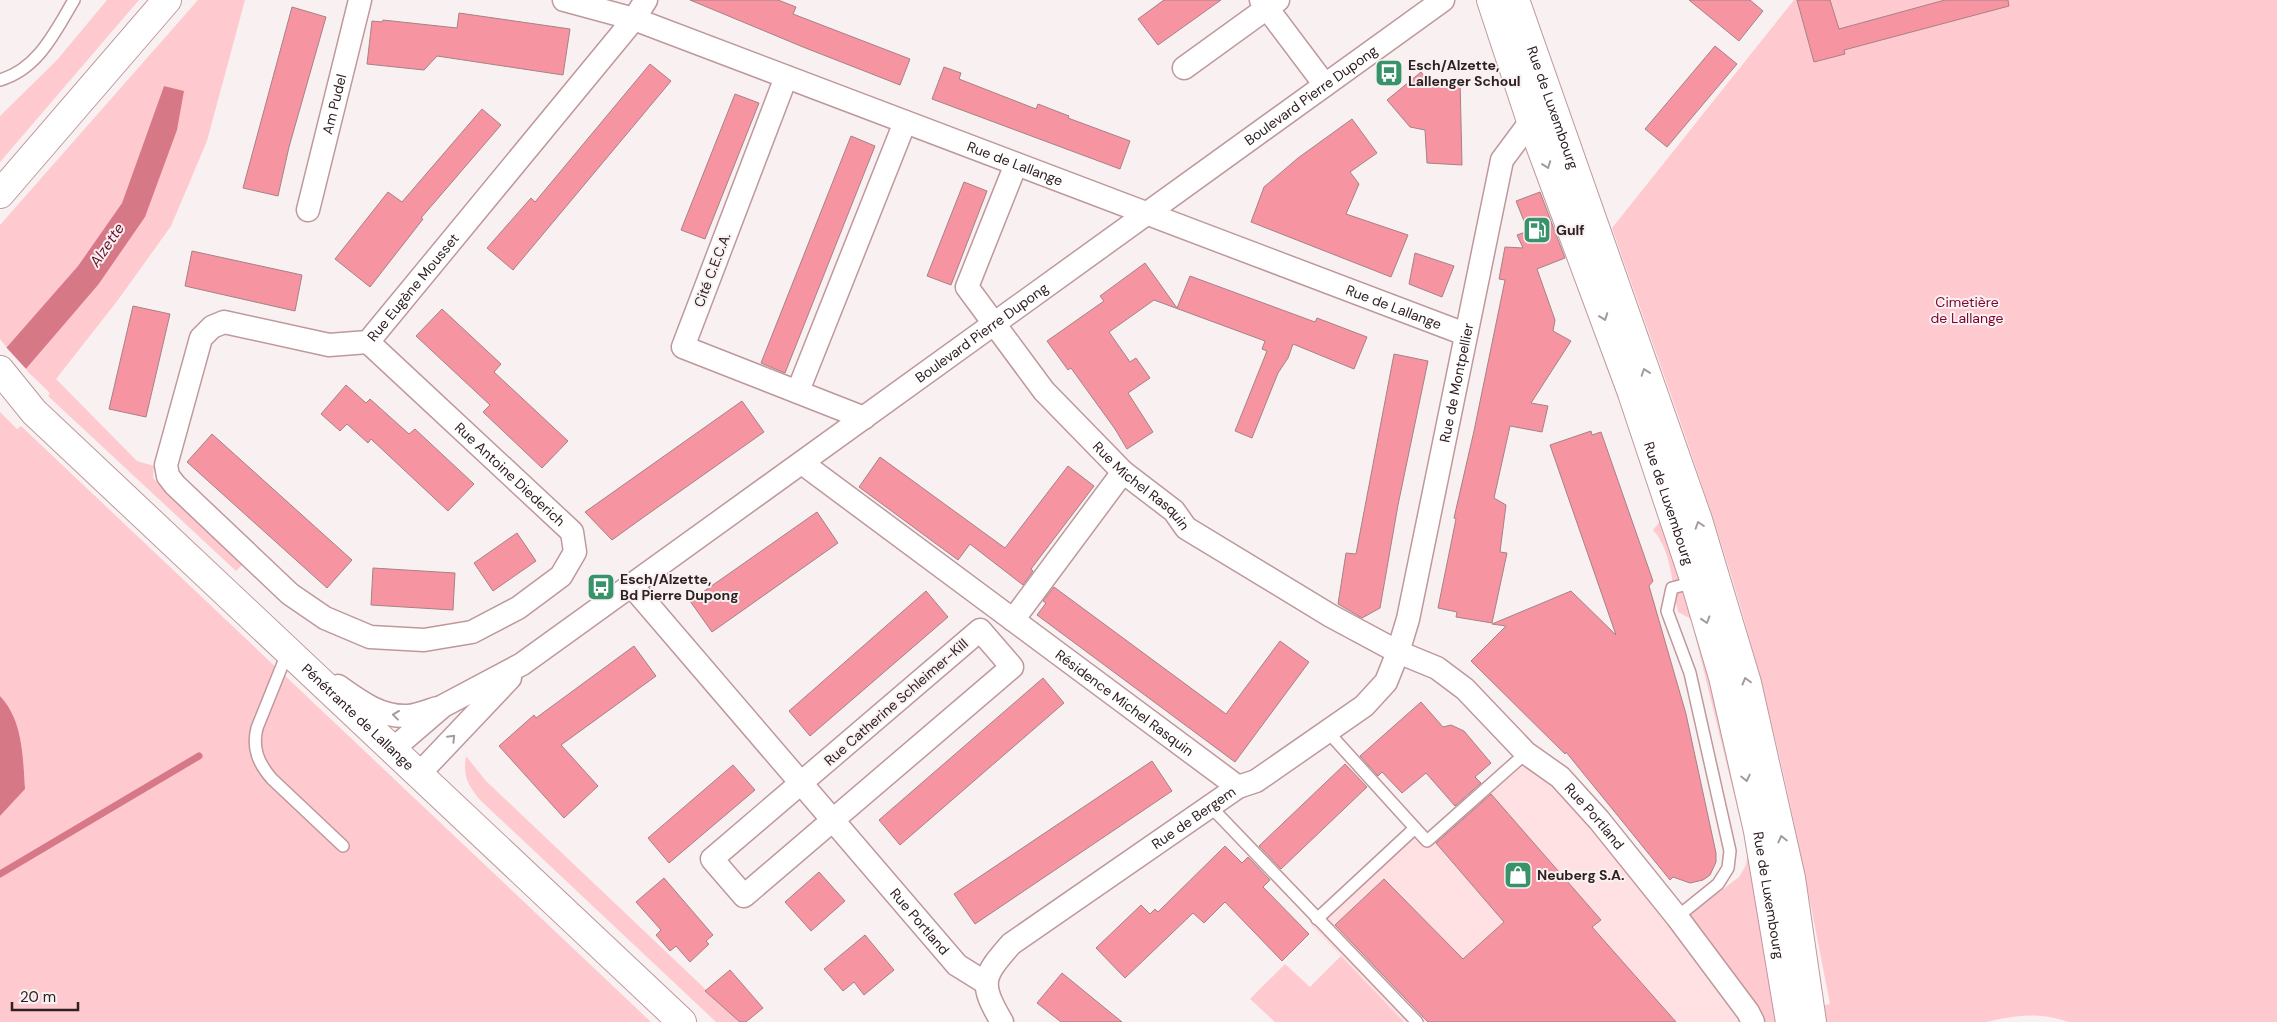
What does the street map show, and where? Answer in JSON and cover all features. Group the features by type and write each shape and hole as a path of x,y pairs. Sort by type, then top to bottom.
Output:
{"main road":[{"path":"0,194 167,0"},
{"name":"Rue de Luxembourg","path":"1490,0 1514,19 1567,147 1705,578 1723,677 1758,831 1804,1017"},
{"name":"Rue de Luxembourg","path":"1514,19 1531,121 1632,393 1747,683 1791,878 1804,1017"},
{"path":"1531,121 1567,147"},
{"name":"Pénétrante de Lallange","path":"0,370 34,412 682,1022"},
{"name":"Pénétrante de Lallange","path":"0,388 34,412"}],"street":[{"name":"Am Pudel","path":"308,210 360,0"},
{"name":"Rue de Lallange","path":"564,0 634,19 1465,334"},
{"name":"Rue Eugène Mousset","path":"166,465 201,338 212,327 224,322 329,344 368,342 634,19 646,0"},
{"name":"Boulevard Pierre Dupong","path":"288,651 362,702 382,713 408,716 443,706 522,664 1443,0"},
{"path":"1184,68 1269,3 1325,85"},
{"name":"Cité C.E.C.A.","path":"786,77 682,347 864,418"},
{"name":"Rue de Montpellier","path":"1398,652 1408,619 1502,160 1531,121"},
{"path":"798,391 905,122"},
{"name":"Rue Michel Rasquin","path":"1016,164 967,287 1044,391 1123,472 1174,511 1186,528 1331,616 1398,652"},
{"name":"Rue Antoine Diederich","path":"166,465 168,476 175,485 290,594 326,618 370,637 424,640 472,632 518,608 560,576 575,552 572,532 368,342"},
{"name":"Résidence Michel Rasquin","path":"802,463 1238,787"},
{"path":"1013,620 1123,472"},
{"path":"632,586 832,821"},
{"name":"Rue Catherine Schleimer-Kill","path":"980,630 1012,667 832,821 744,896 712,859 980,630"},
{"name":"Rue de Bergem","path":"986,982 992,966 1011,944 1238,787 1256,781 1364,706 1386,682 1398,652"},
{"name":"Rue Portland","path":"1398,652 1438,668 1465,689 1526,753 1560,777 1599,820 1677,917 1748,1012 1752,1022"},
{"name":"Boulevard Pierre Dupong","path":"419,774 522,664"},
{"name":"Boulevard Pierre Dupong","path":"392,749 443,706"},
{"name":"Rue Portland","path":"832,821 957,965 986,982"},
{"path":"986,982 988,998 1002,1022"}],"lane":[{"path":"0,80 16,76 44,50 74,0"},
{"path":"1677,917 1718,884 1728,868 1730,851 1690,673 1667,611 1672,588 1705,578"},
{"path":"288,651 257,728 254,740 257,756 263,768 272,779 343,846"},
{"path":"1328,732 1427,841 1526,753"},
{"path":"1210,806 1417,1022"},
{"path":"1317,919 1415,828"}],"shaded area":[{"path":"1526,753 1560,777 1753,1022 1404,1022 1311,925 1415,828 1427,841"}],"green space":[{"path":"107,0 139,0 0,162 0,116 57,60"},
{"path":"198,0 245,0 207,141 171,226 118,300 56,379 137,461 154,466 153,478 243,564 236,571 48,396 50,393 25,369 98,285 164,86 122,203 78,266 7,348 0,339 0,225"},
{"name":"Cimetière de Lallange","path":"1794,0 2277,0 2277,1022 2069,1022 2048,1017 2028,1016 1986,1022 1822,1022 1820,1006 1830,1004 1804,871 1765,695 1738,598 1704,491 1612,228"},
{"path":"0,412 17,429 21,426 651,1022 0,1022 0,816 25,788 22,752 17,727 8,706 0,696"},
{"path":"1670,509 1790,1022 1753,1022 1680,922 1739,877 1746,865 1748,851 1691,619 1678,612 1668,558 1659,538 1653,530"},
{"path":"466,756 486,781 740,1022 716,1022 479,799 467,779 465,769"},
{"path":"1341,956 1404,1022 1275,1022 1250,999 1285,964 1310,987"}],"water":[{"name":"Alzette","path":"164,86 184,91 177,130 145,217 98,285 0,399 0,355 78,266 122,203"},
{"path":"0,696 8,706 17,728 22,752 25,789 0,816"}],"pier":[{"path":"5,346 27,370 0,402 0,351"}],"building":[{"path":"690,0 778,0 796,7 793,14 910,59 900,85"},
{"path":"1164,0 1221,0 1158,45 1138,19"},
{"path":"1689,0 1750,0 1763,11 1739,41"},
{"path":"1797,0 1830,0 1839,29 1945,0 2008,0 2009,6 1844,50 1845,54 1814,62"},
{"path":"292,7 326,17 289,147 278,196 243,188"},
{"path":"459,13 570,29 563,75 437,56 424,70 367,64 372,21 382,22 383,20 457,28"},
{"path":"1715,46 1737,64 1667,147 1645,129"},
{"path":"650,64 671,81 513,270 487,248 531,198 535,202"},
{"path":"944,67 961,73 959,79 1036,109 1038,104 1069,116 1068,118 1130,141 1120,169 932,99"},
{"path":"1421,72 1427,80 1460,79 1462,165 1427,163 1425,130 1410,127 1387,100"},
{"path":"735,94 759,103 705,239 681,230"},
{"path":"482,109 501,125 421,218 423,219 370,287 335,259 388,192 402,202"},
{"path":"1352,119 1377,153 1350,172 1359,184 1346,214 1408,235 1391,277 1251,222 1264,187 1298,158"},
{"path":"851,136 875,146 785,373 761,363"},
{"path":"964,182 987,191 951,285 927,276"},
{"path":"1540,192 1565,258 1537,269 1555,320 1553,331 1571,341 1531,403 1548,406 1542,432 1510,426 1494,498 1506,505 1500,552 1507,553 1492,623 1456,617 1457,612 1438,608 1456,519 1454,518 1505,280 1499,279 1505,247 1523,248 1517,235 1528,231 1516,201"},
{"path":"192,251 302,275 295,311 185,286"},
{"path":"1415,253 1454,266 1442,297 1409,284"},
{"path":"1145,263 1177,308 1190,276 1315,322 1317,318 1367,337 1354,369 1293,344 1288,358 1278,373 1252,438 1235,431 1267,351 1262,349 1265,341 1154,300 1109,332 1130,362 1136,358 1150,378 1128,393 1153,432 1127,449 1115,429 1071,368 1068,370 1047,341 1104,301 1100,296"},
{"path":"133,306 170,314 146,417 109,409"},
{"path":"442,309 501,364 494,372 568,441 542,468 483,412 490,405 416,336"},
{"path":"1394,354 1428,361 1398,505 1380,608 1362,618 1338,604 1346,553 1356,554"},
{"path":"346,385 366,403 370,399 409,434 415,429 474,484 448,511 371,439 368,443 347,424 340,431 321,414"},
{"path":"742,401 764,432 612,540 585,512"},
{"path":"1591,431 1592,435 1601,432 1653,581 1649,586 1686,714 1716,853 1716,862 1710,875 1703,880 1690,883 1673,877 1670,880 1566,752 1565,754 1471,661 1506,626 1492,624 1571,591 1616,635 1550,445"},
{"path":"212,434 352,560 327,588 187,462"},
{"path":"880,457 1005,548 1068,466 1094,486 1031,569 1033,571 1023,585 970,544 958,560 859,487"},
{"path":"817,512 838,543 712,632 690,601"},
{"path":"517,533 536,561 493,591 474,563"},
{"path":"373,568 455,573 453,610 371,605"},
{"path":"1054,587 1226,714 1280,641 1309,662 1235,762 1037,615 1046,603 1043,601"},
{"path":"926,591 948,617 810,736 789,711"},
{"path":"634,646 656,676 561,745 598,786 564,818 499,746 534,715 536,718"},
{"path":"1043,678 1064,703 900,845 879,820"},
{"path":"1421,702 1443,727 1451,725 1464,731 1491,763 1475,777 1481,783 1455,806 1426,773 1402,793 1382,772 1378,776 1360,756"},
{"path":"1152,761 1172,791 975,924 954,894"},
{"path":"1345,764 1367,787 1281,869 1259,846"},
{"path":"733,765 755,790 669,863 648,838"},
{"path":"1491,794 1601,920 1592,927 1676,1022 1428,1022 1335,925 1384,879 1463,959 1504,922 1436,843"},
{"path":"1225,846 1242,863 1248,857 1270,880 1263,887 1309,934 1282,961 1225,902 1204,923 1193,913 1125,978 1096,948 1141,905 1150,914 1155,909 1158,912"},
{"path":"819,872 845,901 811,931 785,902"},
{"path":"664,878 713,935 706,941 709,944 690,962 676,946 670,951 656,935 661,930 636,902"},
{"path":"865,935 894,970 864,995 854,982 843,991 824,969"},
{"path":"730,970 763,1008 746,1022 740,1022 705,991"},
{"path":"1062,973 1122,1022 1061,1022 1037,1003"}],"waterway":[{"path":"0,874 199,756"}],"place":[{"name":"Esch/Alzette, Lallenger Schoul","path":"1389,73"},
{"name":"Gulf","path":"1537,230"},
{"name":"Esch/Alzette, Bd Pierre Dupong","path":"601,587"},
{"name":"Neuberg S.A.","path":"1518,875"}]}
